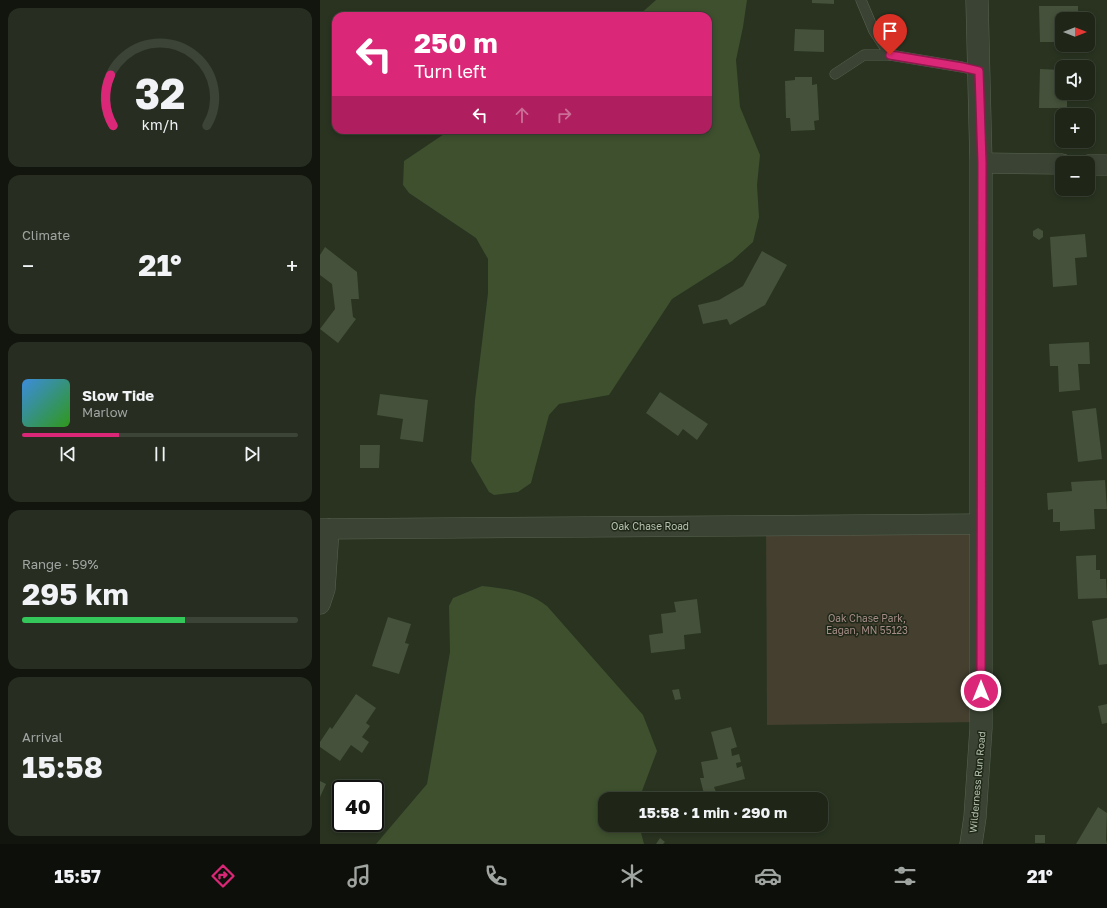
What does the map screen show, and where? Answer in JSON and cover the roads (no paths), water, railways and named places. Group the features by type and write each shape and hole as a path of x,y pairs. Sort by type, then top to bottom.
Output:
{"street":[{"name":"Wilderness Run Road","path":"971,844 975,817 982,728 982,163 977,0"},
{"path":"982,163 1055,164"},
{"path":"1095,164 1107,165"},
{"name":"Oak Chase Road","path":"324,529 981,524"},
{"path":"320,604 325,589 324,529"}],"lane":[{"path":"861,0 874,31 890,55"},
{"path":"835,74 864,55 890,55 979,71"}],"park label":[{"name":"Oak Chase Park, Eagan, MN 55123","path":"867,624"}]}
